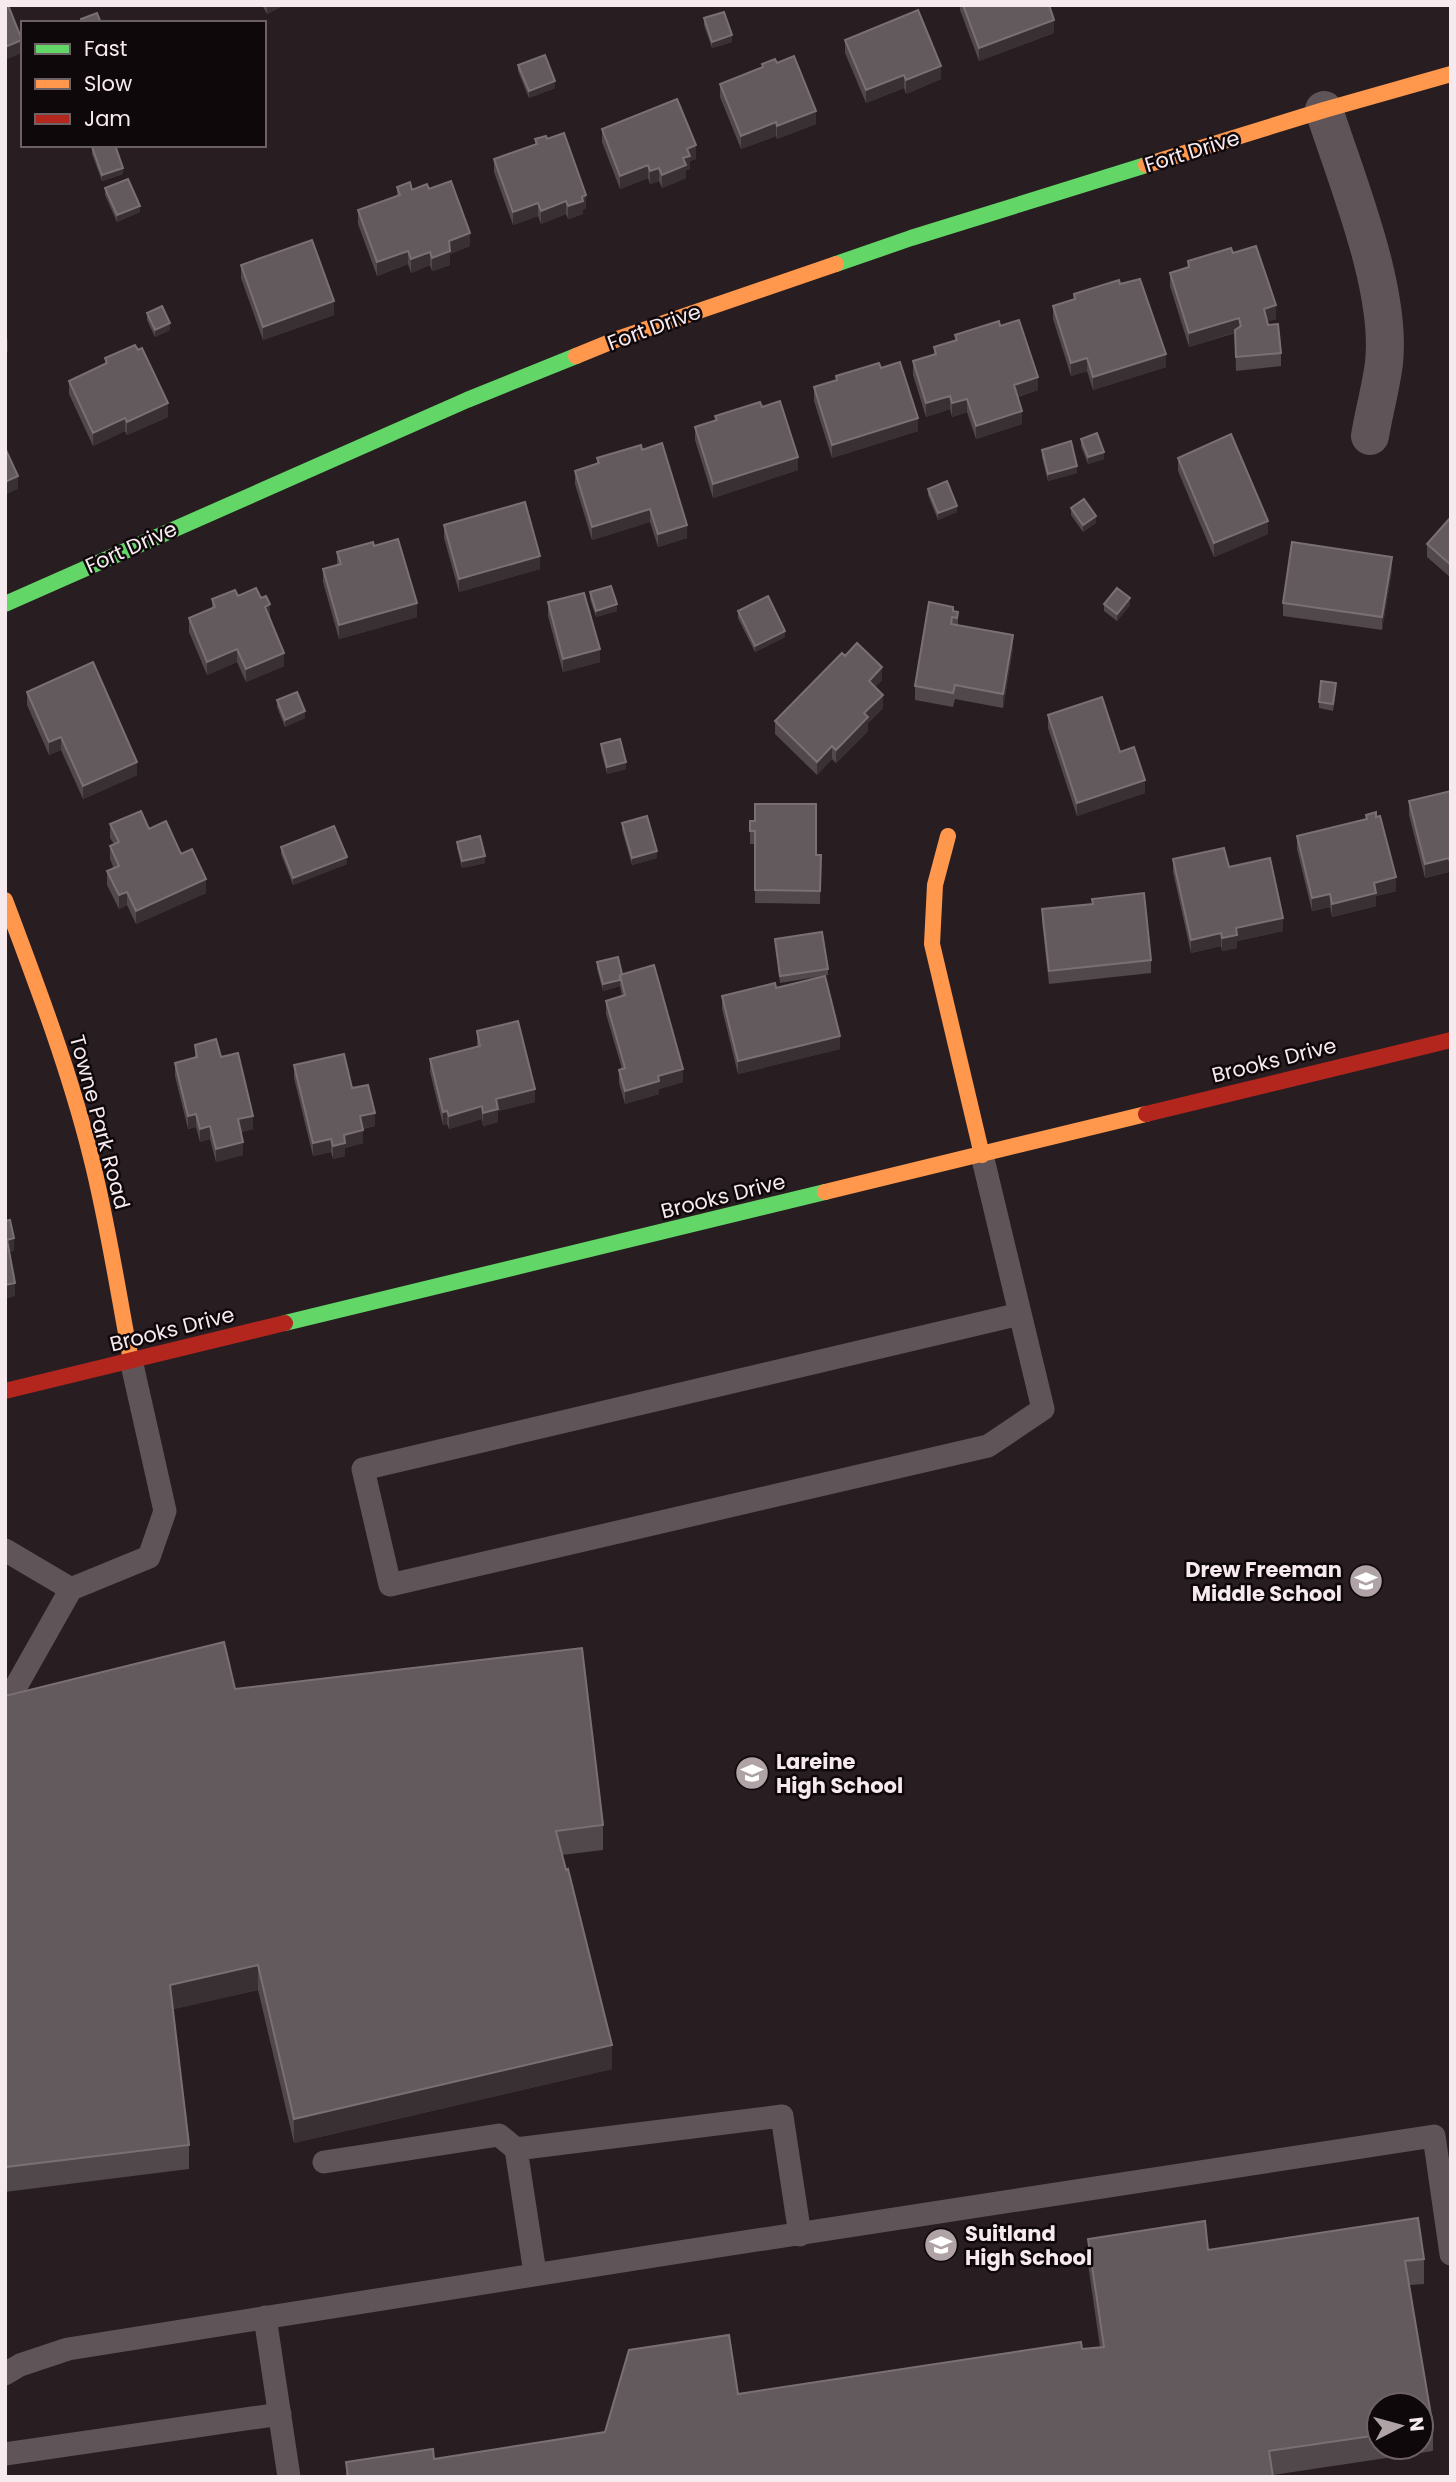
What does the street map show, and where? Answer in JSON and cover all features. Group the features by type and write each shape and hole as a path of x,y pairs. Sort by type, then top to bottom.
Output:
{"street":[{"name":"Fort Drive","path":"5,604 467,400 620,338 911,238 1324,110 1451,74"},
{"path":"1324,110 1360,221 1382,305 1384,361 1370,436"},
{"path":"948,836 935,885 932,944 982,1155"},
{"name":"Towne Park Road","path":"5,900 51,1020 90,1154 103,1208 131,1360"},
{"name":"Brooks Drive","path":"5,1391 1451,1040"}],"lane":[{"path":"982,1155 1043,1409 988,1446 390,1585 363,1469 1020,1314"},
{"path":"5,1692 14,1689 71,1589 149,1557 165,1511 131,1360"},
{"path":"5,1550 71,1589"},
{"path":"516,2149 782,2116 800,2235"},
{"path":"324,2162 499,2135 516,2149 535,2273"},
{"path":"10,2368 68,2349 535,2273 800,2235 1434,2136 1451,2254"},
{"path":"265,2317 289,2477"},
{"path":"5,2454 280,2414"}],"building":[{"path":"5,5 8,5 21,40 5,47"},
{"path":"963,5 1049,5 1054,20 979,48"},
{"path":"918,10 941,66 906,80 904,75 866,90 845,40"},
{"path":"724,12 732,35 712,42 704,18"},
{"path":"97,13 100,21 82,21 81,19"},
{"path":"545,55 555,81 529,91 518,65"},
{"path":"794,56 816,111 777,126 776,122 741,136 720,84 763,67 762,64 775,59 777,63"},
{"path":"677,99 696,145 687,149 690,156 683,158 686,165 662,175 659,168 650,171 648,165 620,176 602,129"},
{"path":"564,133 586,195 582,197 583,201 568,206 566,201 541,211 538,203 513,212 494,159 537,144 535,139 546,136 547,139"},
{"path":"92,147 116,147 123,168 102,175"},
{"path":"128,179 140,206 117,215 105,188"},
{"path":"451,181 470,233 449,241 450,251 432,258 430,252 411,259 408,251 377,262 358,210 400,195 397,187 410,182 412,190 427,184 429,189"},
{"path":"312,240 334,301 263,327 241,265"},
{"path":"1256,246 1276,305 1264,309 1268,325 1278,324 1281,353 1236,357 1235,330 1241,326 1239,318 1189,333 1170,273 1189,267 1188,261 1231,248 1233,253"},
{"path":"1140,279 1166,354 1093,377 1087,358 1071,363 1053,306 1075,299 1074,294 1119,280 1120,284"},
{"path":"162,306 170,323 155,330 147,313"},
{"path":"1019,320 1038,377 1014,385 1022,411 976,426 967,399 952,403 950,396 926,403 913,361 936,354 934,347 957,340 955,335 999,321 1000,326"},
{"path":"135,345 138,350 142,348 168,403 127,422 125,418 93,433 69,381 107,363 105,358"},
{"path":"900,362 918,418 832,445 814,387 837,380 836,376 879,363 881,368"},
{"path":"780,401 798,457 713,484 695,427 717,420 715,416 760,402 762,407"},
{"path":"1097,433 1104,452 1088,457 1081,439"},
{"path":"1231,434 1268,521 1214,543 1178,458"},
{"path":"1071,441 1077,466 1048,474 1042,450"},
{"path":"662,443 687,525 658,534 650,509 592,527 575,471 599,463 597,458 641,445 642,450"},
{"path":"5,448 18,476 5,482"},
{"path":"947,481 957,506 938,513 928,489"},
{"path":"1084,499 1096,516 1083,525 1071,508"},
{"path":"525,502 540,556 459,579 444,525"},
{"path":"1451,517 1451,565 1427,544"},
{"path":"398,539 417,603 339,625 323,569 341,564 337,552 373,542 374,546"},
{"path":"1292,542 1392,557 1382,617 1283,603"},
{"path":"611,586 617,604 596,611 590,592"},
{"path":"256,588 261,598 266,596 270,604 265,607 284,653 246,669 237,649 207,662 189,618 215,607 212,599 235,590 238,596"},
{"path":"1117,588 1130,598 1117,614 1104,604"},
{"path":"584,593 600,649 563,659 548,602"},
{"path":"768,596 785,631 755,646 738,611"},
{"path":"929,602 953,607 953,611 958,612 957,618 952,617 951,624 1013,635 1003,694 955,685 953,693 915,686"},
{"path":"857,643 882,667 869,681 883,695 864,713 868,717 836,750 832,746 817,762 775,721 842,653 845,656"},
{"path":"93,662 137,762 83,786 61,737 49,742 27,692"},
{"path":"1321,681 1336,683 1333,704 1319,702"},
{"path":"297,692 305,711 285,720 277,700"},
{"path":"1102,697 1120,752 1134,747 1145,780 1077,803 1048,715"},
{"path":"620,739 626,762 607,767 601,744"},
{"path":"1451,791 1451,866 1449,858 1425,864 1409,801"},
{"path":"755,804 816,804 816,855 821,855 820,891 755,890 755,831 750,831 750,821 755,821"},
{"path":"141,811 149,829 166,821 181,854 192,849 206,879 136,911 127,892 119,895 107,871 119,866 110,846 119,842 110,824"},
{"path":"1376,812 1376,817 1380,816 1396,877 1374,883 1376,893 1332,904 1330,894 1312,898 1297,836 1367,819 1366,815"},
{"path":"647,816 657,851 632,858 622,823"},
{"path":"334,826 347,857 293,878 281,847"},
{"path":"480,836 485,856 462,861 457,842"},
{"path":"1224,848 1229,867 1270,858 1283,918 1236,928 1237,935 1222,938 1221,933 1191,940 1173,859"},
{"path":"1144,893 1151,960 1049,971 1042,909 1093,904 1092,899"},
{"path":"822,932 828,969 780,976 775,939"},
{"path":"618,957 622,974 620,980 603,984 597,962"},
{"path":"654,965 683,1069 658,1076 659,1081 625,1091 619,1070 625,1068 606,1001 625,995 620,975"},
{"path":"825,976 840,1036 738,1061 722,996 775,983 776,988"},
{"path":"518,1021 535,1089 496,1099 498,1109 483,1113 482,1106 449,1116 447,1111 443,1112 430,1059 480,1046 477,1031"},
{"path":"216,1039 221,1057 238,1053 253,1116 238,1119 243,1142 216,1149 210,1126 200,1129 196,1114 188,1116 175,1063 197,1057 195,1045"},
{"path":"344,1054 352,1088 368,1085 375,1113 360,1116 363,1130 344,1135 345,1143 333,1146 331,1139 313,1143 294,1065"},
{"path":"10,1220 14,1238 7,1240 15,1283 5,1285 5,1221"},
{"path":"224,1642 235,1689 582,1648 603,1825 556,1831 612,2045 294,2119 258,1965 170,1985 189,2145 5,2167 5,1696"},
{"path":"1418,2218 1424,2259 1405,2261 1427,2391 1365,2391 1365,2437 1269,2451 1273,2477 348,2477 346,2462 433,2449 434,2459 605,2432 629,2350 729,2335 738,2394 1081,2342 1082,2349 1104,2347 1088,2239 1205,2221 1208,2250"}],"traffic: fast":[{"path":"836,264 1146,165"},
{"path":"5,604 467,400 576,356"},
{"path":"285,1323 825,1192"}],"traffic: slow":[{"path":"1146,165 1451,74"},
{"path":"576,356 620,338 836,264"},
{"path":"948,836 935,885 932,944 982,1155"},
{"path":"5,900 52,1027 82,1124 103,1207 131,1360"},
{"path":"825,1192 1146,1114"}],"traffic: jam":[{"path":"1146,1114 1451,1040"},
{"path":"5,1391 285,1323"}],"place":[{"name":"Drew Freeman Middle School","path":"1366,1581"},
{"name":"Lareine High School","path":"752,1773"},
{"name":"Suitland High School","path":"941,2245"}]}
